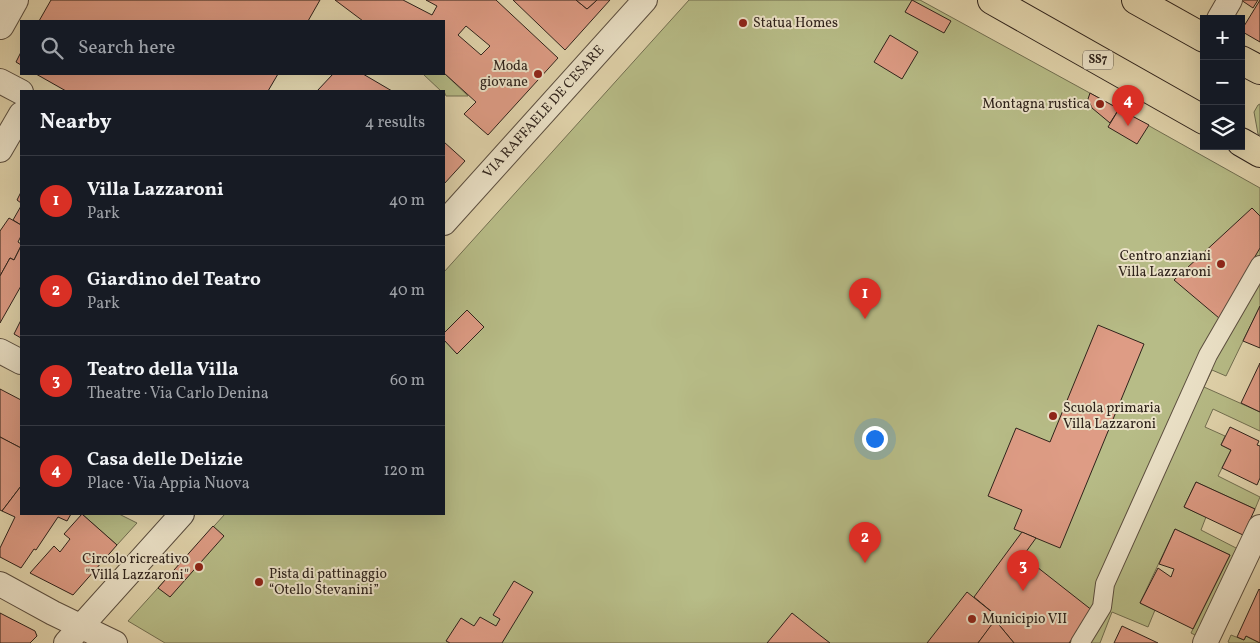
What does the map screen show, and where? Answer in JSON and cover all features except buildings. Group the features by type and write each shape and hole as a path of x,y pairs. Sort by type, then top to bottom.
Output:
{"main road":[{"name":"SS7","path":"992,0 1200,118"},
{"path":"1136,0 1200,36"},
{"path":"1245,62 1260,70"},
{"path":"1245,144 1260,153"}],"street":[{"path":"0,25 14,0"},
{"name":"VIA RAFFAELE DE CESARE","path":"445,222 645,0"},
{"path":"1221,15 1230,0"},
{"path":"0,80 20,91"},
{"path":"0,150 20,116"},
{"path":"1080,643 1102,608 1105,584 1208,355 1260,265"},
{"path":"0,351 20,361"},
{"path":"66,643 181,515"},
{"path":"1205,643 1260,527"},
{"path":"0,584 53,613 115,643"}],"green space":[{"path":"689,0 920,0 1260,188 1260,306 1226,376 1212,370 1204,387 1260,412 1260,431 1213,409 1205,427 1225,436 1221,445 1231,450 1218,476 1260,497 1255,509 1196,482 1184,507 1206,517 1201,530 1238,549 1197,636 1191,633 1230,555 1175,529 1140,603 1155,610 1148,627 1112,612 1100,643 165,643 128,621 224,515 445,515 445,271"},
{"path":"445,74 468,96 446,96 445,90 440,90 424,75"},
{"path":"1260,104 1260,135 1258,134 1254,112"},
{"path":"83,515 121,515 137,523 117,545"},
{"path":"1231,635 1244,640 1246,636 1260,643 1230,643 1228,642"}],"place":[{"name":"Statua Homes","path":"743,23"},
{"name":"Moda giovane","path":"538,74"},
{"name":"Montagna rustica","path":"1100,104"},
{"name":"Casa delle Delizie","path":"1128,126"},
{"name":"Centro anziani Villa Lazzaroni","path":"1221,264"},
{"name":"Villa Lazzaroni","path":"865,319"},
{"name":"Scuola primaria Villa Lazzaroni","path":"1053,416"},
{"name":"Giardino del Teatro","path":"865,563"},
{"name":"Circolo ricreativo \"Villa Lazzaroni\"","path":"199,567"},
{"name":"Pista di pattinaggio “Otello Stevanini”","path":"259,582"},
{"name":"Teatro della Villa","path":"1023,591"},
{"name":"Municipio VII","path":"972,619"}]}
